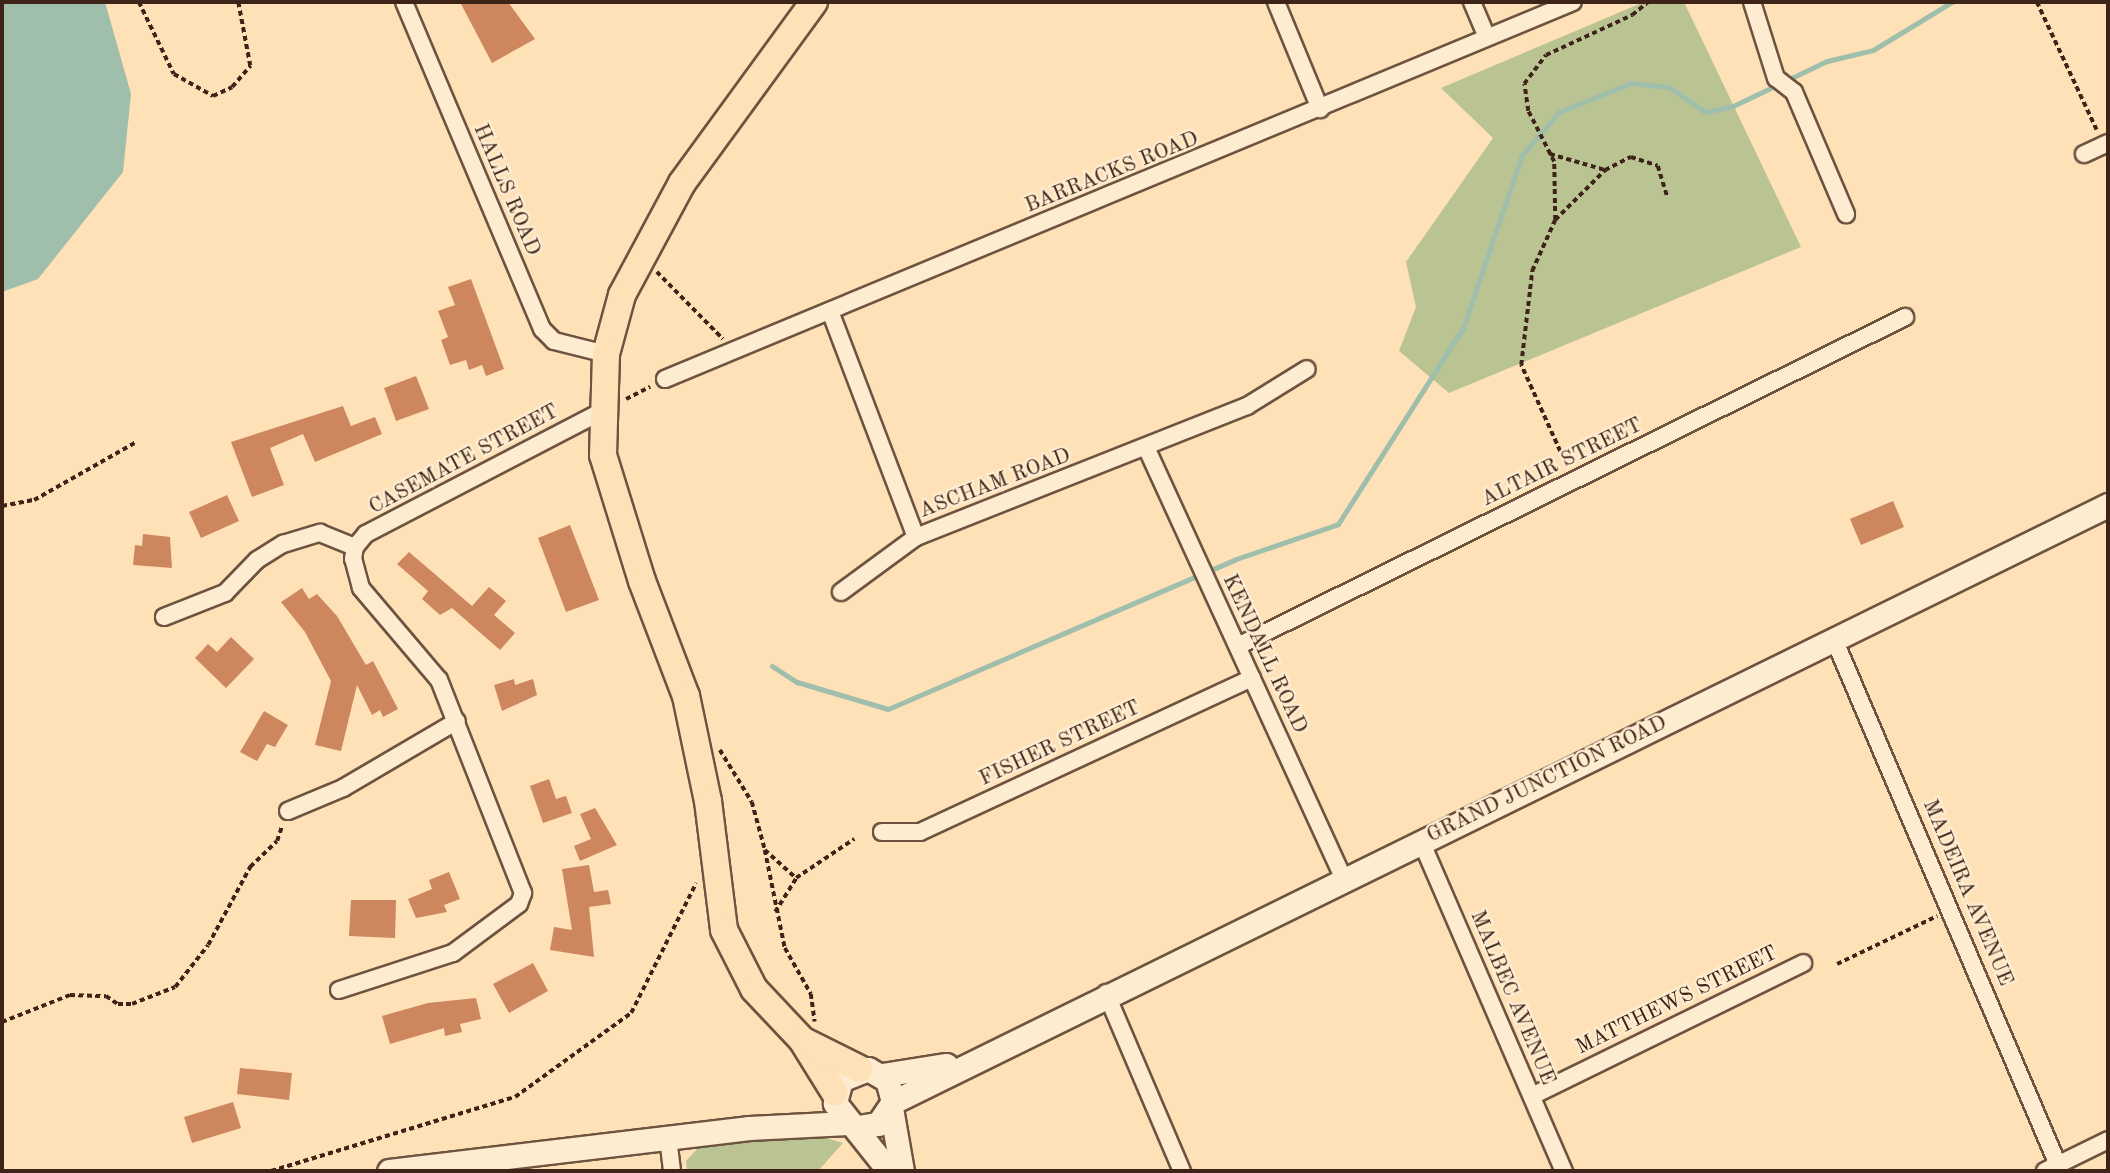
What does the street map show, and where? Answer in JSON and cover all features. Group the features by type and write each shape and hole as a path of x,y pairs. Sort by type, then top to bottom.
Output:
{"main road":[{"path":"814,2 682,183 641,255 611,326 606,354 604,411 609,487 686,696 708,801 719,910 736,957 764,1002 809,1034 871,1072 892,1105 902,1171"},
{"name":"GRAND JUNCTION ROAD","path":"892,1105 1106,993 2108,505"},
{"path":"809,1034 834,1095 853,1125 889,1171"},
{"name":"GRAND JUNCTION ROAD","path":"871,1072 986,1055"},
{"path":"749,1128 814,1110 834,1095 846,1074 871,1072"},
{"path":"389,1171 749,1128 878,1124 892,1105"}],"street":[{"name":"HALLS ROAD","path":"404,2 542,329 554,341 606,354"},
{"path":"1276,2 1320,109"},
{"path":"1472,2 1486,37"},
{"name":"BARRACKS ROAD","path":"665,379 1573,2"},
{"path":"1752,2 1776,78 1794,92 1846,214"},
{"path":"2084,153 2106,144"},
{"name":"ASCHAM ROAD","path":"831,311 916,537 1247,406 1307,369"},
{"name":"ALTAIR STREET","path":"1238,646 1905,317"},
{"name":"CASEMATE STREET","path":"355,547 366,534 604,411"},
{"name":"KENDALL ROAD","path":"1146,447 1343,878"},
{"path":"164,617 225,593 257,560 283,544 320,533 355,547 353,559 361,588 431,667 457,721 521,883 519,904 453,953 339,990"},
{"path":"841,592 916,537"},
{"name":"MADEIRA AVENUE","path":"1834,639 1951,909 2051,1168"},
{"name":"FISHER STREET","path":"882,832 920,832 1252,678"},
{"path":"288,811 343,788 457,721"},
{"name":"MALBEC AVENUE","path":"1421,841 1564,1171"},
{"name":"MATTHEWS STREET","path":"1532,1096 1803,963"},
{"path":"1106,993 1182,1171"},
{"path":"668,1138 672,1171"},
{"path":"2051,1168 2108,1140"}],"path":[{"path":"139,2 174,74 213,96 232,87 250,66 238,2"},
{"path":"1555,220 1550,154 1534,124 1524,84 1546,55 1632,16 1648,2"},
{"path":"2037,2 2106,144"},
{"path":"1550,154 1605,170"},
{"path":"1574,481 1521,365 1532,271 1555,220 1605,170 1631,157 1658,166 1667,197"},
{"path":"641,255 734,351"},
{"path":"604,411 665,379"},
{"path":"2,506 34,500 136,442"},
{"path":"2,722 2,766"},
{"path":"715,743 752,802 785,948 811,994 809,1034"},
{"path":"2,1022 70,995 106,996 118,1004 132,1004 175,987 208,945 250,867 277,841 288,811"},
{"path":"775,913 796,878 854,839"},
{"path":"765,850 796,878"},
{"path":"271,1171 526,1089 631,1013 712,852"},
{"path":"1837,964 1951,909"}],"green space":[{"path":"1644,2 1684,2 1801,247 1449,393 1399,351 1416,307 1406,262 1493,138 1441,88"},
{"path":"817,1135 843,1143 818,1171 687,1171 686,1161 698,1148"}],"shaded area":[{"path":"2,2 105,2 131,94 123,172 38,279 2,292"}],"building":[{"path":"460,2 508,2 535,39 492,63"},
{"path":"471,279 504,369 486,376 482,365 469,370 466,360 450,365 441,340 448,337 438,311 455,305 448,287"},
{"path":"416,376 429,409 396,421 384,388"},
{"path":"343,406 351,426 375,417 382,434 315,462 303,434 270,448 284,485 252,497 231,442"},
{"path":"227,495 239,521 201,538 189,512"},
{"path":"1893,501 1904,527 1861,545 1850,519"},
{"path":"570,525 599,600 566,612 538,538"},
{"path":"143,534 170,537 172,568 133,565 135,545 142,546"},
{"path":"409,552 472,606 489,587 506,601 494,615 515,633 500,650 452,608 440,615 422,599 428,591 397,564"},
{"path":"302,588 309,599 317,594 337,616 366,665 373,661 398,709 383,717 380,710 372,715 357,685 341,751 315,745 331,681 305,632 281,602"},
{"path":"231,637 254,659 226,688 195,658 208,644 217,652"},
{"path":"514,679 515,685 533,679 537,695 502,711 494,685"},
{"path":"264,711 288,725 275,747 267,744 257,761 240,752"},
{"path":"549,779 556,799 566,796 572,813 543,823 530,786"},
{"path":"595,808 617,845 580,861 574,846 591,839 580,814"},
{"path":"589,865 594,892 608,890 611,904 589,907 594,957 550,950 554,927 572,930 562,869"},
{"path":"449,872 460,899 444,905 447,912 416,918 408,899 432,889 429,880"},
{"path":"351,900 396,900 395,938 349,936"},
{"path":"533,963 548,991 509,1013 493,984"},
{"path":"476,998 481,1019 460,1024 462,1032 445,1036 444,1028 390,1044 382,1016 428,1003"},
{"path":"240,1068 292,1073 289,1100 237,1094"},
{"path":"233,1102 241,1128 192,1143 184,1117"}],"waterway":[{"path":"772,666 797,682 888,709 1236,559 1338,524 1463,328 1522,155 1559,112 1631,83 1669,87 1705,112 1733,106 1827,61 1873,50 1952,2"}]}
